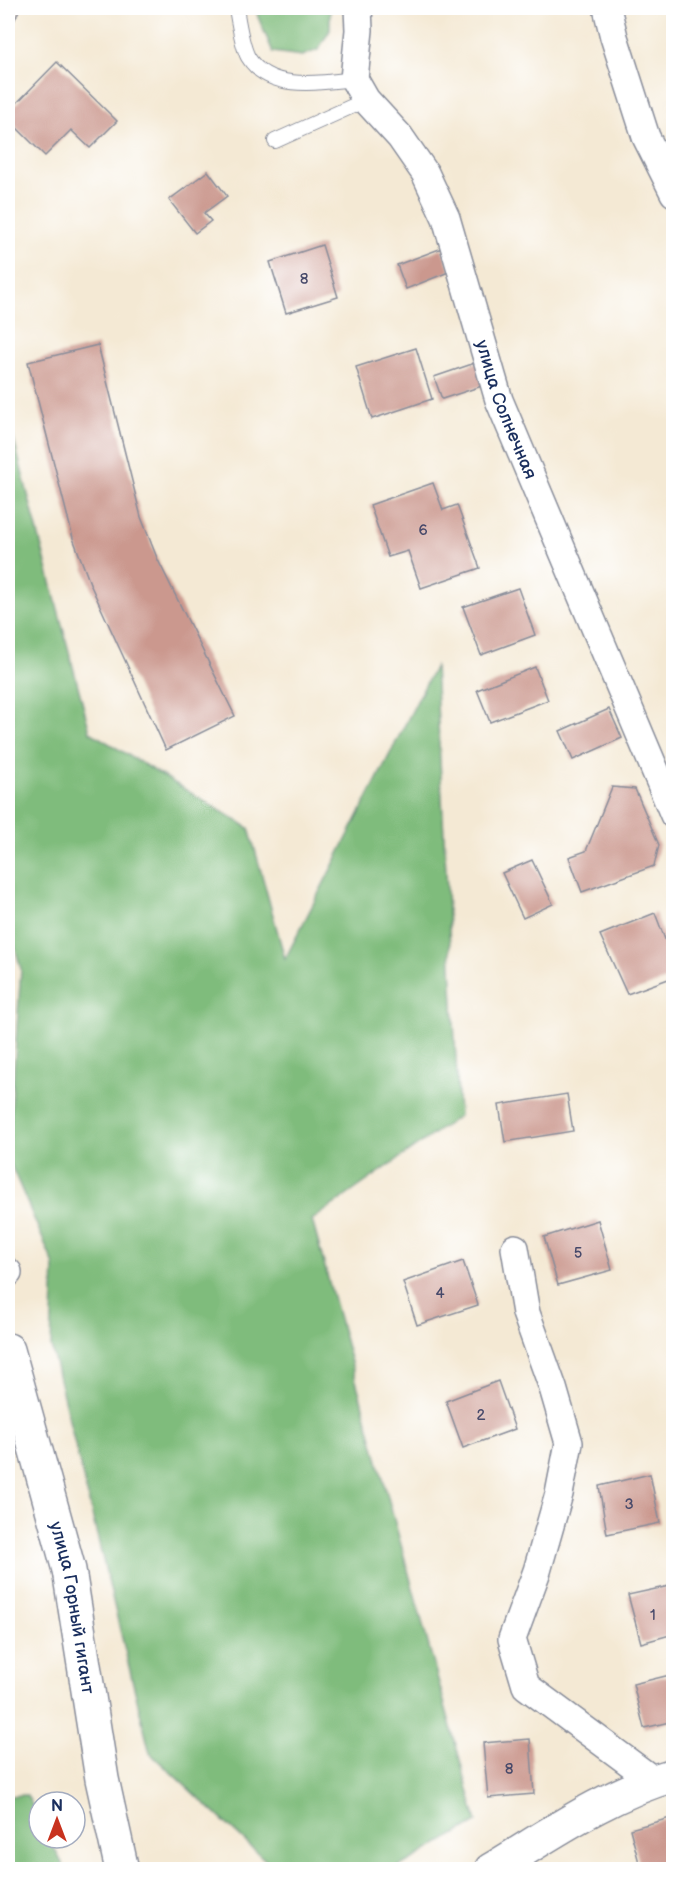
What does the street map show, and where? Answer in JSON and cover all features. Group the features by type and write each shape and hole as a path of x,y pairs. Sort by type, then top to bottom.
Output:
{"street":[{"path":"358,8 360,90"},
{"path":"608,8 614,37 646,137 674,193"},
{"name":"улица Солнечная","path":"360,90 400,137 425,173 446,218 499,400 674,815"},
{"path":"514,1248 526,1313 553,1388 569,1443 559,1494 537,1571 512,1639 526,1686 663,1778"},
{"name":"улица Горный гигант","path":"8,1350 69,1570 102,1779 122,1869"},
{"path":"491,1869 604,1803 663,1778"}],"lane":[{"path":"236,8 247,56 259,71 283,82 360,90"},
{"path":"275,141 360,90"}],"green space":[{"path":"256,8 330,8 330,30 318,50 302,56 273,52"},
{"path":"8,418 90,732 249,828 285,959 435,666 459,1116 312,1220 477,1822 395,1869 275,1869 150,1753 51,1346 54,1265 8,1158 21,969 8,921"},
{"path":"27,1795 27,1850 55,1850 65,1869 8,1869 8,1796"}],"building":[{"path":"8,8 20,8 8,35"},
{"path":"57,62 117,121 90,148 71,130 45,156 8,119 8,112"},
{"path":"208,171 227,196 204,213 211,221 195,233 169,200"},
{"path":"322,245 338,297 286,313 270,262"},
{"path":"442,248 451,271 406,289 397,265"},
{"path":"98,345 141,517 157,558 235,716 166,750 91,586 73,538 28,362"},
{"path":"416,348 432,399 372,419 356,367"},
{"path":"478,362 485,385 442,399 434,377"},
{"path":"433,483 443,510 457,505 480,568 421,588 408,551 388,557 370,505"},
{"path":"518,588 535,635 481,655 463,607"},
{"path":"535,667 548,700 490,722 477,690"},
{"path":"609,709 622,738 573,760 560,731"},
{"path":"612,787 635,789 659,845 654,866 582,892 569,857 586,851"},
{"path":"532,860 553,904 523,918 502,873"},
{"path":"655,913 674,963 674,977 627,994 600,935"},
{"path":"567,1094 573,1131 505,1142 499,1105"},
{"path":"598,1220 612,1270 558,1285 544,1237"},
{"path":"463,1261 478,1305 417,1325 403,1282"},
{"path":"498,1381 515,1429 463,1448 446,1401"},
{"path":"650,1474 660,1523 607,1534 599,1486"},
{"path":"674,1585 674,1634 641,1643 628,1595"},
{"path":"674,1674 674,1721 644,1728 633,1684"},
{"path":"530,1739 534,1794 488,1798 483,1743"},
{"path":"674,1817 674,1863 650,1870 641,1870 630,1829"}]}
